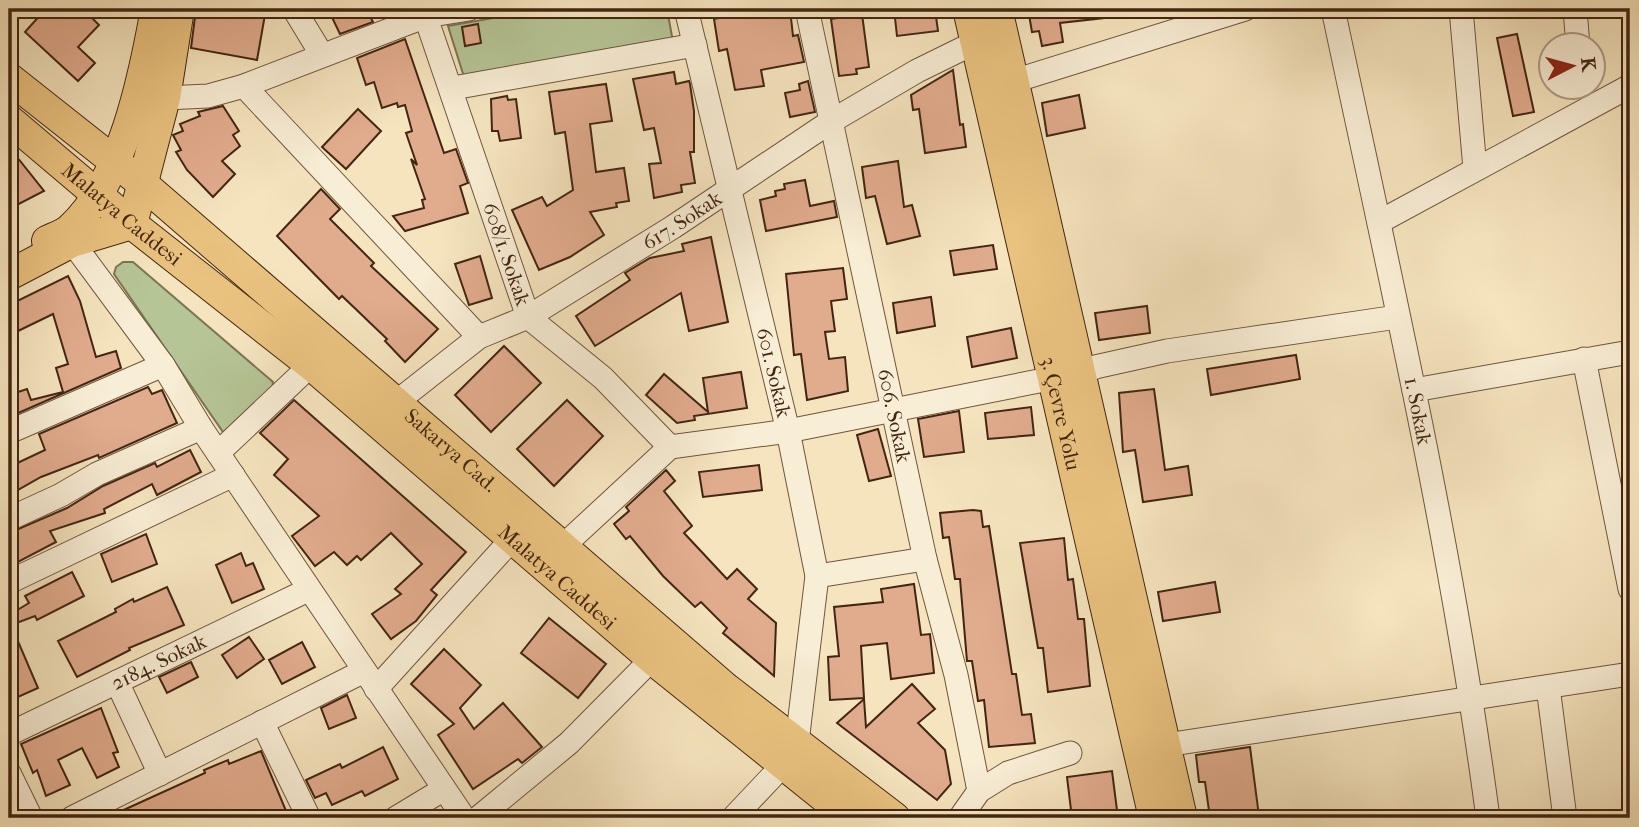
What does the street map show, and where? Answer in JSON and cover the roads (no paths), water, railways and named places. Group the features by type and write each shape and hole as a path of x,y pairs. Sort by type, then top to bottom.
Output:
{"main road":[{"path":"9,260 71,229 96,195 115,161 137,99 156,9"},
{"path":"9,275 72,242 132,223 165,97 179,9"},
{"name":"3. Çevre Yolu","path":"968,9 1166,745 1182,818"},
{"name":"3. Çevre Yolu","path":"997,9 1014,81 1068,377 1154,818"},
{"name":"Sakarya Cad.","path":"9,78 143,184 394,404 727,689 789,754 895,818"},
{"name":"Malatya Caddesi","path":"9,120 96,195 311,365 652,659 789,754 850,818"}],"street":[{"path":"294,9 322,55"},
{"path":"165,97 208,96 244,86 425,12 469,9"},
{"name":"601. Sokak","path":"686,9 788,431 817,576 789,754"},
{"name":"606. Sokak","path":"807,9 925,559 956,675 979,791"},
{"path":"1014,81 1245,9"},
{"name":"1. Sokak","path":"1333,9 1414,390 1472,700 1488,818"},
{"path":"1461,9 1475,169"},
{"path":"1575,9 1577,32"},
{"name":"608/1. Sokak","path":"425,12 453,88 528,317 603,379 670,447"},
{"name":"617. Sokak","path":"394,404 478,337 528,317 830,122 917,71 976,42"},
{"path":"453,88 695,45"},
{"path":"244,86 478,337"},
{"path":"1608,92 1630,86"},
{"path":"1378,222 1475,169 1577,102"},
{"path":"72,242 163,365 201,428 308,590 464,818"},
{"path":"562,547 670,447 788,431 1068,377 1095,367 1167,351 1397,317"},
{"path":"1414,390 1630,352"},
{"path":"1584,359 1630,589"},
{"path":"9,432 163,365"},
{"path":"218,453 311,365"},
{"path":"9,519 61,495 97,474 201,428"},
{"path":"9,582 233,475"},
{"path":"72,818 262,722 370,680 513,538"},
{"path":"817,576 925,559"},
{"name":"2184. Sokak","path":"9,734 308,590"},
{"path":"478,818 569,743 652,659"},
{"path":"1166,745 1630,674"},
{"path":"117,682 160,774"},
{"path":"1548,687 1565,818"},
{"path":"262,722 309,818"},
{"path":"960,818 979,791 1008,773 1070,753"},
{"path":"733,818 789,754"},
{"path":"9,773 31,818"},
{"path":"396,818 444,789"}]}
